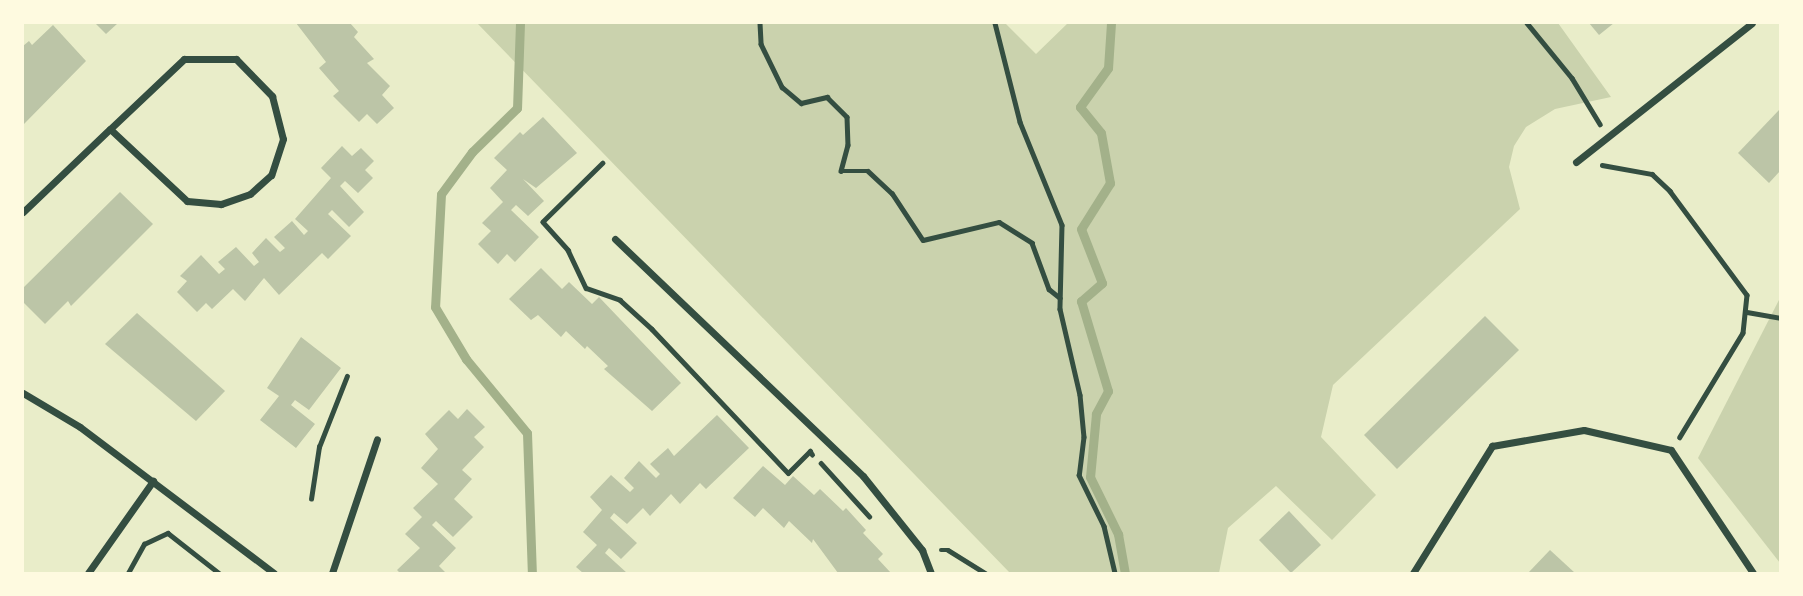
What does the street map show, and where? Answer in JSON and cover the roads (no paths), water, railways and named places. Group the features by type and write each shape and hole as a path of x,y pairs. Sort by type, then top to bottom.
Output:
{"street":[{"path":"1576,162 1752,23"},
{"path":"23,212 110,129 184,59 236,59 272,96 283,139 271,176 250,194 221,204 187,201 110,129"},
{"path":"615,239 863,476 923,552 932,573"},
{"path":"23,393 80,426 274,573"},
{"path":"1413,573 1492,446 1584,430 1671,450 1753,573"},
{"path":"332,573 377,439"},
{"path":"88,573 114,529 153,481"}],"waterway":[{"path":"520,23 517,108 472,152 441,194 435,307 466,359 527,433 532,573"},
{"path":"1111,23 1108,68 1080,107 1101,133 1110,183 1081,229 1102,283 1081,301 1108,391 1096,414 1090,477 1118,534 1125,573"}]}
